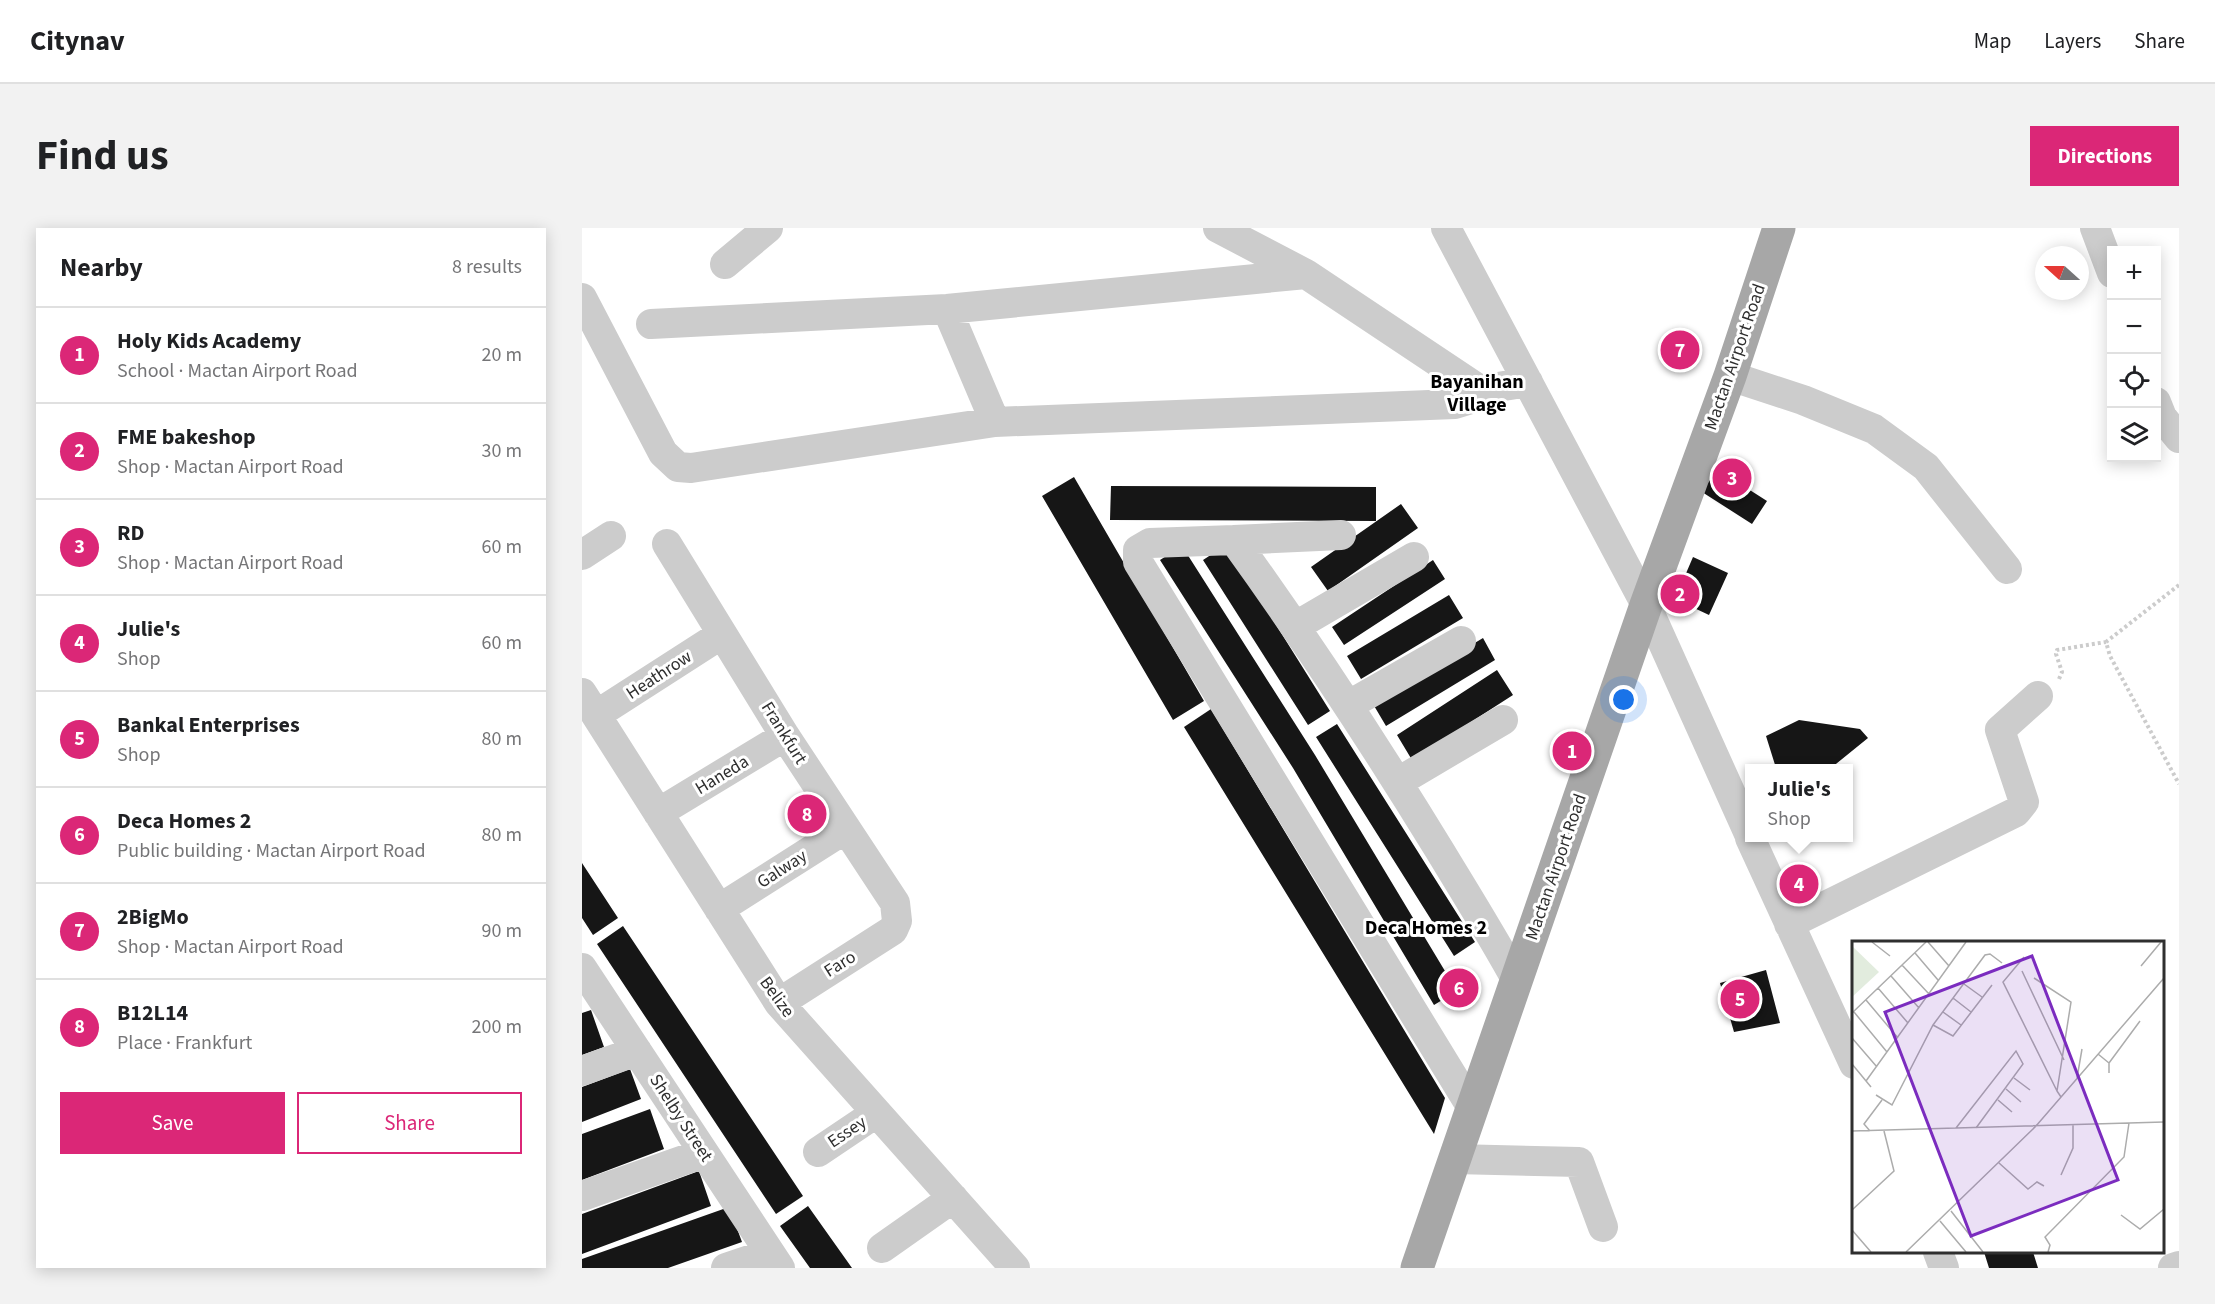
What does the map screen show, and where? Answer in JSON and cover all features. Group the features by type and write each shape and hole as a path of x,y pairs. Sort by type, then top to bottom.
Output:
{"main road":[{"name":"Mactan Airport Road","path":"1417,1268 1646,604 1730,376 1779,228"}],"street":[{"path":"724,264 768,228"},
{"path":"1218,228 1306,274 1480,390"},
{"path":"2095,228 2107,260"},
{"path":"1444,231 1528,382 1646,604 1745,826"},
{"path":"651,324 947,309 1306,274"},
{"path":"582,298 663,453 678,467 691,468 995,422 1455,404 1468,400 1480,390 1528,382"},
{"path":"947,309 995,422"},
{"path":"1730,376 1803,400 1874,429 1926,467 2007,568"},
{"path":"2159,408 2162,417 2179,438"},
{"path":"1341,535 1150,543 1138,550 1138,562 1472,1108"},
{"path":"582,555 611,536"},
{"path":"1234,540 1349,705 1398,782 1517,981"},
{"name":"Frankfurt","path":"667,544 845,829 895,903 897,921"},
{"path":"1296,626 1414,557"},
{"name":"Heathrow","path":"589,704 722,634"},
{"path":"1349,705 1461,641"},
{"path":"1789,924 2016,812 2024,802 2000,730 2038,696"},
{"name":"Belize","path":"589,704 779,1003 1015,1268"},
{"path":"1398,782 1503,720"},
{"name":"Haneda","path":"658,813 786,736"},
{"name":"Galway","path":"719,909 845,829"},
{"path":"1752,842 1789,924 1846,1031 1852,1056"},
{"name":"Faro","path":"779,1003 893,930 897,921"},
{"name":"Shelby Street","path":"582,968 775,1260"},
{"path":"582,1071 637,1051"},
{"name":"Essey","path":"818,1152 876,1113"},
{"path":"582,1196 704,1153"},
{"path":"1454,1159 1579,1162 1603,1227"},
{"path":"882,1248 954,1198"},
{"path":"1939,1253 1944,1268"},
{"path":"726,1268 775,1260"},
{"path":"2173,1268 2179,1266"}],"path":[{"path":"2038,696 2061,675 2057,650 2106,642 2179,585"},
{"path":"2106,642 2110,656 2179,784"}],"building":[{"path":"1717,469 1767,501 1752,524 1702,492"},
{"path":"1074,477 1204,701 1173,720 1042,496"},
{"path":"1111,486 1376,487 1376,521 1110,520"},
{"path":"1401,504 1418,528 1328,591 1311,567"},
{"path":"1226,545 1330,711 1308,725 1203,560"},
{"path":"1182,546 1315,755 1457,991 1434,1005 1293,768 1160,560"},
{"path":"1693,557 1728,573 1709,615 1675,599"},
{"path":"1433,560 1445,579 1344,645 1332,627"},
{"path":"1449,595 1463,618 1361,679 1347,656"},
{"path":"1483,638 1495,660 1386,726 1373,704"},
{"path":"1497,670 1513,695 1412,760 1397,735"},
{"path":"1211,709 1445,1098 1434,1134 1184,727"},
{"path":"1799,720 1860,729 1868,738 1836,764 1775,764 1766,736"},
{"path":"1337,724 1475,942 1454,956 1316,737"},
{"path":"806,793 828,822 808,834 787,806"},
{"path":"582,863 618,918 593,935 582,918"},
{"path":"623,926 803,1196 776,1214 597,944"},
{"path":"1766,970 1780,1023 1734,1032 1720,983"},
{"path":"591,1010 604,1047 582,1055 582,1013"},
{"path":"630,1069 641,1099 582,1122 582,1087"},
{"path":"650,1109 664,1149 582,1180 582,1134"},
{"path":"699,1171 711,1206 582,1254 582,1214"},
{"path":"808,1206 852,1268 810,1268 780,1226"},
{"path":"729,1207 742,1242 668,1268 582,1268 582,1259"},
{"path":"1984,1253 2033,1253 2038,1268 1989,1268"}],"place":[{"name":"2BigMo","path":"1680,350"},
{"name":"RD","path":"1732,478"},
{"name":"FME bakeshop","path":"1680,594"},
{"name":"Holy Kids Academy","path":"1572,751"},
{"name":"B12L14","path":"807,814"},
{"name":"Julie's","path":"1799,884"},
{"name":"Deca Homes 2","path":"1459,988"},
{"name":"Bankal Enterprises","path":"1740,999"}],"district":[{"name":"Bayanihan Village","path":"1477,394"},
{"name":"Deca Homes 2","path":"1426,928"}]}
